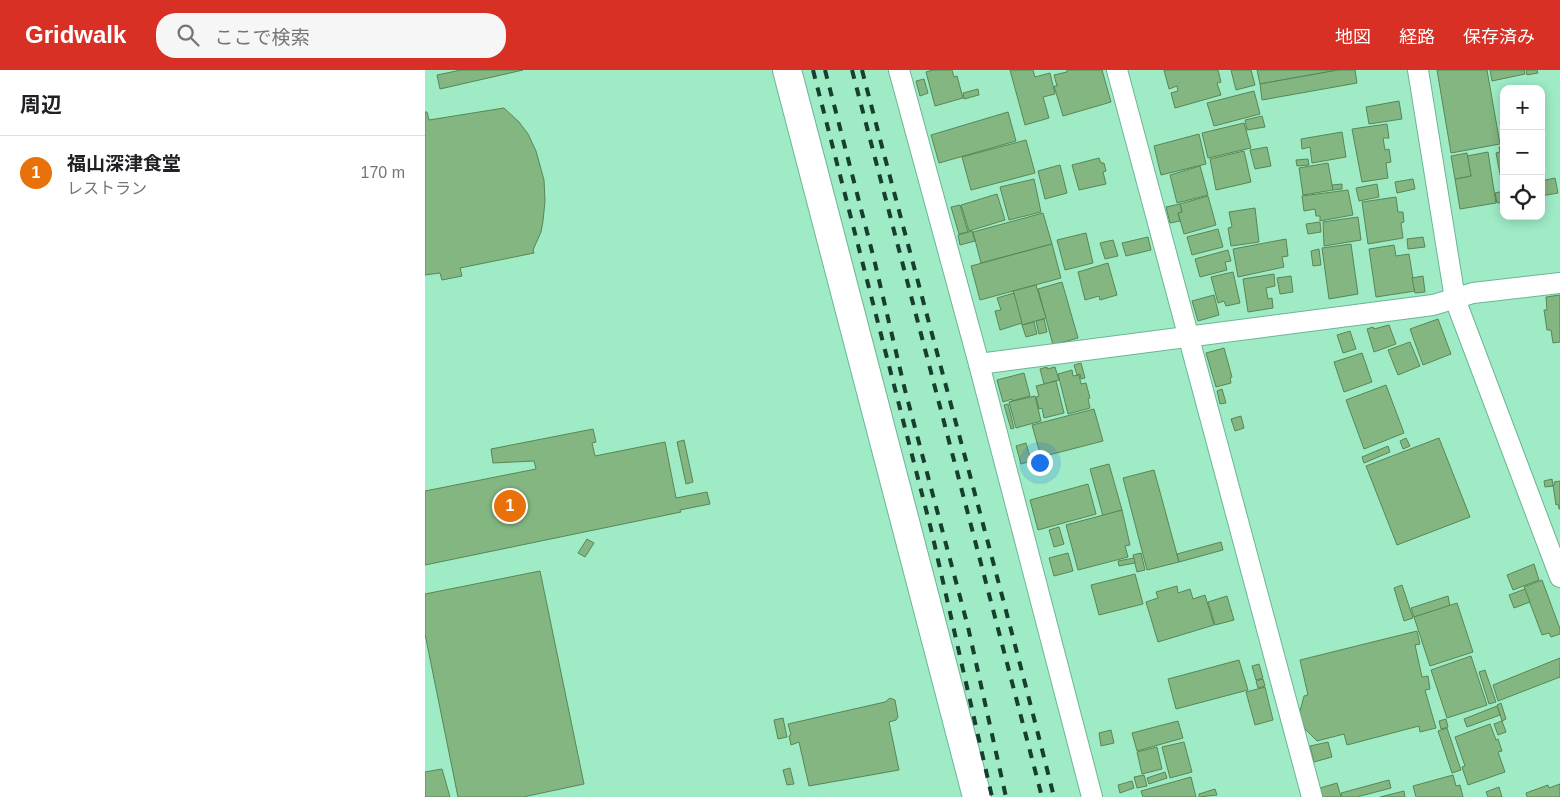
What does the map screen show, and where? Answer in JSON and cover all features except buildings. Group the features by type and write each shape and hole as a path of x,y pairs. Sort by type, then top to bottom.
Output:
{"street":[{"path":"787,70 977,797"},
{"path":"899,70 979,364 1092,797"},
{"path":"1117,70 1312,797"},
{"path":"1418,70 1455,299 1560,577"},
{"path":"979,364 1433,305 1473,293 1560,283"}],"railway":[{"path":"813,70 931,529 992,797"},
{"path":"825,70 874,259 905,390 968,627 1006,797"},
{"path":"852,70 1042,797"},
{"path":"862,70 1054,797"}],"place":[{"name":"福山深津食堂","path":"510,506"}]}
